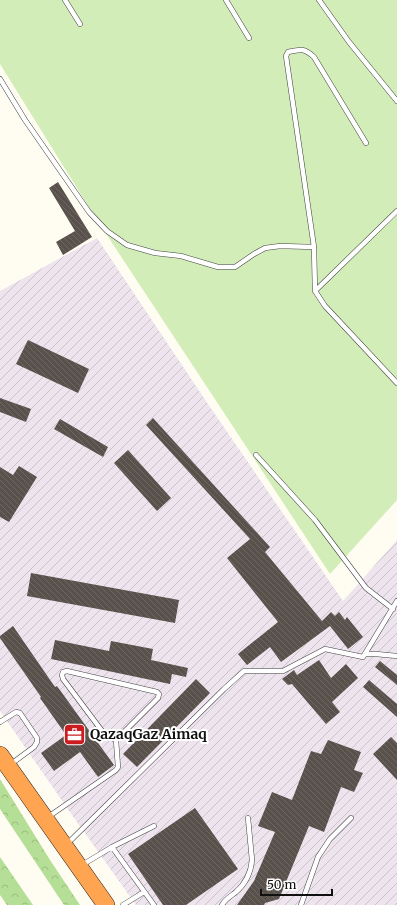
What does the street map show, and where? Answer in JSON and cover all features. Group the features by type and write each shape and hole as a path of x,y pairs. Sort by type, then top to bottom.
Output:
{"highway":[{"path":"4,761 106,905"}],"lane":[{"path":"65,0 80,24"},
{"path":"226,0 249,38"},
{"path":"319,0 349,42 397,101"},
{"path":"366,143 314,57 308,52 299,49 288,52 286,56 314,247 315,291 324,306 397,383"},
{"path":"0,79 25,120 89,212 107,231 127,245 155,253 181,256 218,268 235,267 265,248 280,246 314,247"},
{"path":"315,291 397,211"},
{"path":"256,455 315,520 366,588 393,609"},
{"path":"64,846 244,671 283,671 324,649 363,657 397,601"},
{"path":"365,654 397,656"},
{"path":"45,819 116,770 118,767 116,740 158,698 159,694 158,692 67,671 64,672 62,675 63,679 105,735 116,740"},
{"path":"0,722 16,712 20,713 37,738 37,742 34,747 4,761"},
{"path":"222,905 224,901 238,891 247,878 252,866 248,818"},
{"path":"301,905 318,857 330,839 351,818"},
{"path":"79,867 112,847 154,826"},
{"path":"112,847 154,905"},
{"path":"123,905 144,892"}],"shaded area":[{"path":"97,238 208,404 343,601 397,540 397,905 136,905 0,711 0,291"}],"green space":[{"path":"0,0 397,0 397,500 330,574 95,217 0,64"},
{"path":"0,779 50,860 80,905 64,905 0,809"},
{"path":"0,857 33,905 7,905 0,895"}],"building":[{"path":"58,182 92,237 63,255 56,242 75,231 49,188"},
{"path":"28,340 89,369 78,393 16,364"},
{"path":"0,398 31,409 26,422 0,412"},
{"path":"153,418 270,547 265,552 322,621 331,612 335,616 339,612 345,620 347,617 363,637 348,649 330,626 281,662 270,647 247,665 238,654 278,622 227,558 250,539 146,425"},
{"path":"60,419 108,447 103,457 54,429"},
{"path":"128,450 171,498 157,511 114,463"},
{"path":"19,466 37,477 9,522 0,517 0,467 13,475"},
{"path":"31,573 179,600 175,623 27,596"},
{"path":"13,626 55,687 57,686 114,765 98,777 80,752 54,771 41,753 66,735 0,638 0,636"},
{"path":"55,640 109,651 111,641 153,649 151,660 188,668 186,677 172,674 170,684 51,659"},
{"path":"319,660 331,678 346,664 358,678 332,702 340,712 326,724 292,684 288,685 282,679 294,670 297,675"},
{"path":"380,661 397,675 397,685 375,667"},
{"path":"196,679 210,693 137,767 123,754"},
{"path":"369,680 397,704 397,717 363,687"},
{"path":"391,737 397,743 397,780 373,754"},
{"path":"328,740 361,752 354,770 363,773 354,792 341,787 324,832 309,826 279,899 265,903 264,905 237,905 254,881 275,832 258,826 272,792 292,800 311,751 321,754"},
{"path":"195,808 238,869 186,905 163,905 128,854"}],"place":[{"name":"QazaqGaz Aimaq","path":"75,734"}]}
